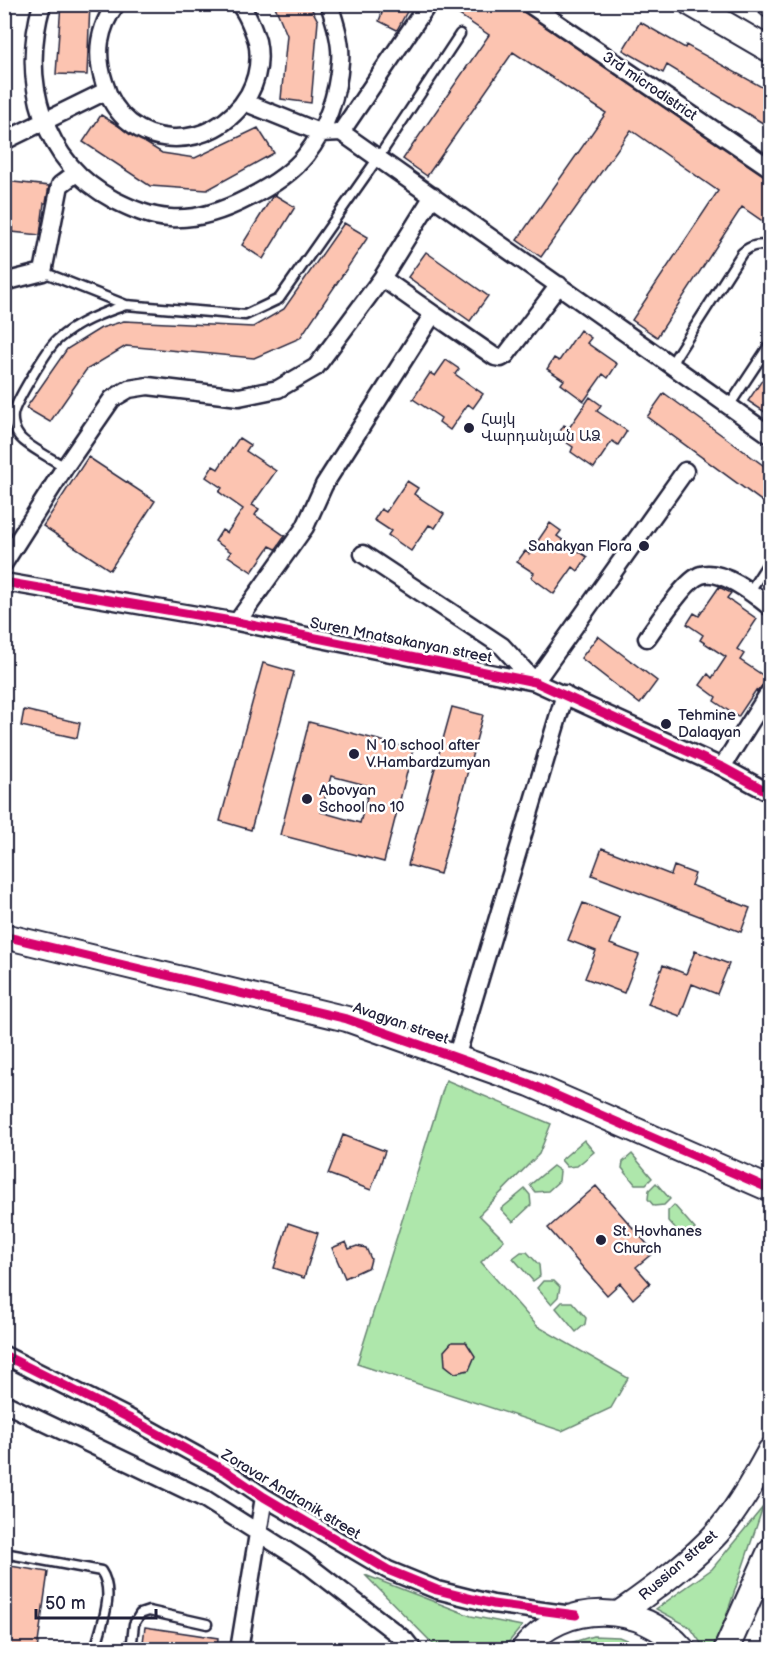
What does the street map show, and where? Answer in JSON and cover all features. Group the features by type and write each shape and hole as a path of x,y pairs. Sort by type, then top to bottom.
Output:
{"street":[{"path":"42,4 37,21 33,61 36,93 44,123 76,173 105,195 136,211 170,218 203,216 235,205 285,176 306,156 321,133 341,60 335,21 329,4"},
{"path":"116,4 98,42 99,65 106,92 120,113 135,126 168,139 184,139 213,130 228,121 244,102 253,86 258,71 260,52 254,31 239,4"},
{"path":"341,132 428,4"},
{"name":"3rd microdistrict","path":"529,4 771,168"},
{"path":"691,4 771,50"},
{"path":"4,141 106,92"},
{"path":"244,102 321,133 341,132 771,435"},
{"path":"4,282 43,272 60,184 76,173"},
{"path":"4,563 64,467 112,399 129,389 148,386 239,397 278,390 316,367 382,278 432,196"},
{"path":"382,278 495,357 501,358 506,355 559,285"},
{"path":"237,622 305,527 324,485 433,314"},
{"path":"363,554 502,646 535,682 685,471"},
{"path":"647,638 689,582 700,574 715,573 750,591 771,607"},
{"name":"Suren Mnatsakanyan street","path":"4,582 237,622 535,682 722,767 771,793"},
{"path":"722,767 771,691"},
{"path":"456,1058 565,694"},
{"name":"Avagyan street","path":"4,936 347,1019 530,1084 771,1189"},
{"name":"Zoravar Andranik street","path":"4,1355 129,1418 227,1472 372,1562 437,1590 493,1604 576,1615"},
{"path":"4,1403 205,1499 303,1561 405,1640 413,1650"},
{"name":"Russian street","path":"620,1613 663,1581 717,1533 756,1478 771,1451"},
{"path":"239,1650 264,1497"},
{"path":"726,1650 771,1551"},
{"path":"523,1650 551,1626 576,1615 598,1612 620,1613 649,1622 674,1639 683,1650"}],"lane":[{"path":"43,272 126,304 245,315 279,299 378,158 460,34"},
{"path":"671,364 742,253 750,246 759,244 771,246"},
{"path":"64,467 20,438 14,427 13,413 44,356 56,341 72,328 126,304"},
{"path":"729,406 771,344"},
{"path":"750,591 771,560"},
{"path":"4,1553 101,1572 107,1580 109,1593 95,1650"},
{"path":"131,1650 134,1624 140,1614 149,1611 207,1624"}],"green space":[{"path":"446,1080 551,1124 539,1154 479,1215 504,1240 481,1262 537,1326 628,1378 611,1408 562,1431 357,1364"},
{"path":"584,1140 594,1152 577,1166 567,1167 561,1160"},
{"path":"632,1154 652,1178 646,1184 635,1184 622,1168 623,1162"},
{"path":"553,1166 560,1171 559,1181 548,1191 535,1192 530,1185"},
{"path":"656,1183 670,1199 664,1205 654,1206 648,1199 649,1190"},
{"path":"525,1189 530,1195 531,1205 513,1222 501,1209"},
{"path":"674,1205 695,1229 686,1235 680,1234 668,1221 668,1211"},
{"path":"521,1252 527,1252 539,1265 540,1276 533,1281 513,1258"},
{"path":"543,1281 554,1281 560,1287 558,1297 551,1304 537,1288"},
{"path":"562,1302 572,1302 586,1318 585,1324 576,1332 556,1308"},
{"path":"763,1507 715,1649 705,1649 690,1627 656,1609 712,1569"},
{"path":"365,1575 471,1616 522,1626 503,1649 438,1649"},
{"path":"593,1636 619,1637 648,1649 560,1649 567,1644"}],"building":[{"path":"61,4 90,4 87,75 56,74"},
{"path":"274,4 309,4 318,21 311,103 281,99 287,35"},
{"path":"367,4 411,4 397,30 379,21 382,13"},
{"path":"443,4 512,4 521,10 771,180 771,227 742,207 657,337 632,320 718,191 631,130 541,257 517,240 606,113 513,52 427,176 403,159 489,35"},
{"path":"640,22 771,92 771,128 667,65 663,73 623,50"},
{"path":"101,115 162,153 195,158 258,128 274,153 207,190 150,186 83,142"},
{"path":"4,181 49,186 46,203 44,203 40,235 12,232 13,226 4,226"},
{"path":"275,195 295,207 263,259 242,245"},
{"path":"344,223 368,237 300,338 254,358 126,346 86,370 50,422 26,408 67,349 101,328 124,321 253,327 284,309"},
{"path":"426,252 488,296 470,321 408,277"},
{"path":"580,330 591,338 587,343 617,364 608,378 603,374 584,401 561,384 564,380 547,369 554,358 559,361"},
{"path":"446,360 459,369 455,374 483,394 473,408 468,404 450,430 439,422 441,418 413,399 430,373 435,376"},
{"path":"771,367 771,416 748,401"},
{"path":"664,393 771,471 771,508 647,417"},
{"path":"590,397 601,405 597,411 627,431 618,445 612,441 594,468 571,452 573,447 557,436 564,425 569,428"},
{"path":"239,438 250,445 246,451 276,471 252,505 259,509 255,515 285,536 276,549 270,546 252,572 228,556 231,552 215,541 222,530 227,533 243,509 219,492 222,488 206,477 213,466 218,469"},
{"path":"88,457 155,501 110,570 43,526"},
{"path":"407,481 418,488 414,494 444,514 435,528 429,525 411,551 388,535 391,531 374,520 381,509 386,512"},
{"path":"550,523 561,531 557,536 587,557 578,571 573,567 554,594 531,577 534,573 517,562 525,551 529,554"},
{"path":"719,587 731,593 727,598 757,619 737,649 744,654 740,660 770,680 765,682 757,692 756,690 738,717 714,701 716,697 700,685 708,674 712,678 726,657 700,640 703,635 687,624 694,613 699,616"},
{"path":"598,636 657,681 640,704 581,658"},
{"path":"263,663 294,672 251,830 220,821"},
{"path":"452,707 483,715 440,874 408,865"},
{"path":"24,710 80,723 77,738 21,726"},
{"name":"Abovyan School no 10","path":"309,722 413,749 384,862 280,835","holes":["331,776 370,786 360,823 321,812"]},
{"path":"602,848 671,875 674,866 695,874 691,885 750,908 741,932 592,875"},
{"path":"583,903 620,918 610,944 639,955 624,993 585,978 596,951 568,940"},
{"path":"695,951 729,964 717,994 692,984 680,1016 648,1004 663,965 686,974"},
{"path":"343,1135 385,1151 371,1190 328,1174"},
{"name":"St. Hovhanes Church","path":"596,1186 654,1252 636,1267 650,1283 633,1299 620,1283 607,1295 548,1228"},
{"path":"288,1223 318,1233 304,1278 274,1268"},
{"path":"346,1242 349,1249 357,1246 366,1248 371,1259 369,1267 345,1278 332,1248"},
{"path":"452,1342 466,1342 475,1356 469,1370 455,1373 445,1365 444,1351"},
{"path":"4,1565 48,1572 37,1650 4,1650"},
{"path":"145,1627 218,1638 217,1650 142,1650"}],"cycle path":[{"path":"4,582 237,622 535,682 722,767 770,793"},
{"path":"4,936 347,1019 530,1084 770,1189"},
{"path":"4,1355 129,1418 227,1472 264,1497 388,1570 437,1590 493,1604 576,1615"}],"place":[{"name":"Հայկ Վարդանյան ԱՁ","path":"469,428"},
{"name":"Sahakyan Flora","path":"644,546"},
{"name":"Tehmine Dalaqyan","path":"666,724"},
{"name":"N 10 school after V.Hambardzumyan","path":"354,754"},
{"name":"Abovyan School no 10","path":"307,799"},
{"name":"St. Hovhanes Church","path":"601,1240"}]}
